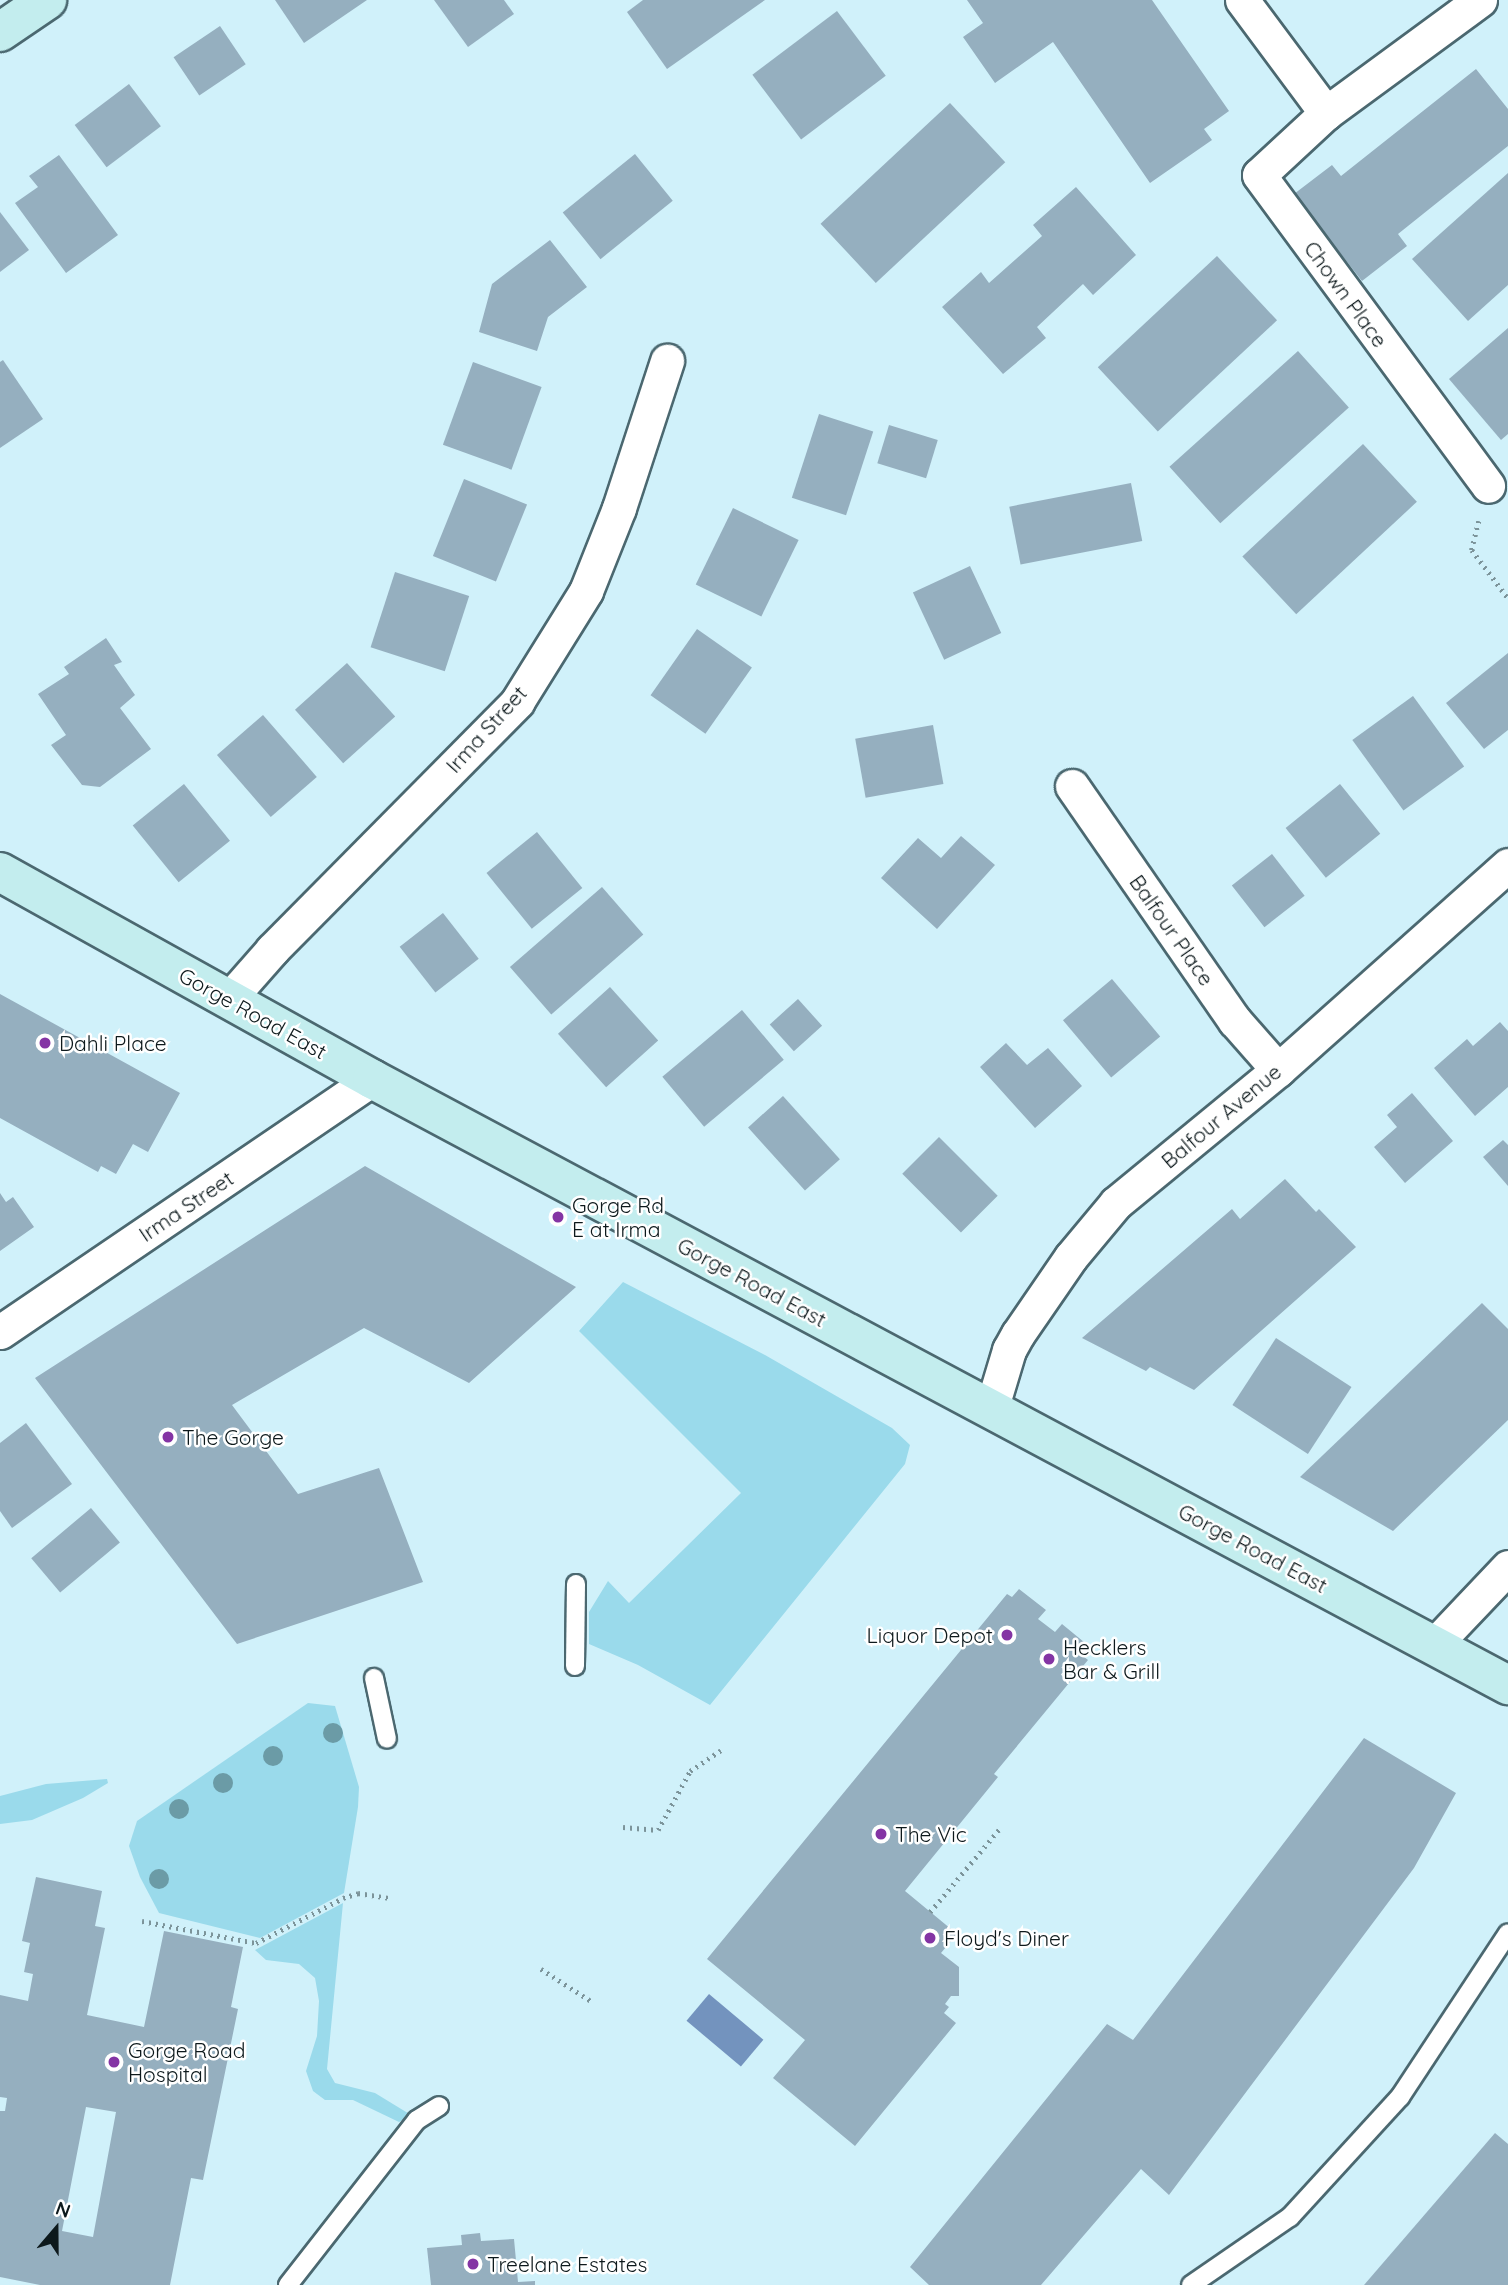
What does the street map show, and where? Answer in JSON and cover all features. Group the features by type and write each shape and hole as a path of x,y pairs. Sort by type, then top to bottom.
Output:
{"main road":[{"path":"0,32 47,0"},
{"name":"Gorge Road East","path":"0,872 372,1079 1508,1685"}],"street":[{"path":"1242,0 1326,113"},
{"name":"Chown Place","path":"1469,9 1326,113 1259,175 1488,486"},
{"name":"Irma Street","path":"229,999 272,950 517,702 586,590 619,508 667,361"},
{"name":"Balfour Place","path":"1072,786 1235,1021 1278,1070"},
{"name":"Balfour Avenue","path":"991,1410 1009,1350 1018,1334 1071,1257 1116,1203 1278,1070 1508,865"},
{"name":"Irma Street","path":"0,1332 372,1079"},
{"path":"1435,1644 1508,1567"}],"lane":[{"path":"575,1666 576,1584"},
{"path":"374,1678 387,1739"},
{"path":"1191,2285 1290,2217 1400,2097 1508,1933"},
{"path":"288,2285 417,2120 439,2106"}],"path":[{"path":"1488,486 1472,550 1508,598"},
{"path":"623,1827 658,1830 690,1771 721,1749"},
{"path":"930,1912 1001,1827"},
{"path":"142,1920 256,1943 358,1893 388,1898"},
{"path":"541,1969 592,2001"}],"shaded area":[{"path":"623,1282 765,1355 892,1428 910,1445 905,1464 710,1705 638,1665 589,1644 589,1612 608,1581 629,1603 741,1493 579,1331"},
{"path":"308,1703 335,1706 359,1787 344,1893 260,1938 159,1913 140,1877 129,1846 137,1821"},
{"path":"107,1779 108,1783 83,1798 32,1820 0,1824 0,1796 46,1784"},
{"path":"343,1903 327,2069 335,2083 375,2093 411,2115 399,2122 353,2100 325,2100 313,2091 306,2071 317,2036 319,2001 315,1978 299,1964 266,1960 255,1950"},
{"path":"709,1994 763,2040 741,2066 687,2021"}],"building":[{"path":"275,0 367,0 304,43"},
{"path":"434,0 504,0 514,14 468,47"},
{"path":"643,0 765,0 667,69 627,12"},
{"path":"967,0 1152,0 1229,111 1204,129 1212,140 1150,183 1053,42 995,83 963,37 983,23"},
{"path":"837,11 886,76 801,139 752,75"},
{"path":"220,26 246,64 199,95 174,57"},
{"path":"1476,69 1508,109 1508,146 1398,234 1407,246 1362,281 1294,194 1332,165 1341,176"},
{"path":"129,84 161,126 107,167 75,125"},
{"path":"950,103 1005,162 876,283 821,224"},
{"path":"635,154 673,201 600,259 563,213"},
{"path":"59,155 118,235 66,273 15,203 38,187 29,176"},
{"path":"1508,173 1508,285 1468,321 1412,259"},
{"path":"1076,187 1136,255 1093,295 1083,284 1037,327 1046,338 1003,374 942,307 981,272 989,283 1042,236 1033,225"},
{"path":"0,212 29,250 0,272"},
{"path":"550,240 587,287 548,317 537,351 479,332 492,284"},
{"path":"1217,256 1277,320 1158,432 1098,367"},
{"path":"1508,328 1508,434 1501,440 1449,379"},
{"path":"1298,351 1349,407 1220,523 1169,467"},
{"path":"3,360 43,419 0,448 0,362"},
{"path":"473,362 542,387 511,470 443,445"},
{"path":"819,414 873,432 846,515 792,498"},
{"path":"889,425 938,440 926,478 877,463"},
{"path":"1363,444 1417,502 1296,614 1242,557"},
{"path":"464,479 527,504 496,581 433,556"},
{"path":"1131,483 1142,541 1021,565 1009,507"},
{"path":"733,508 799,540 761,616 696,584"},
{"path":"970,566 1001,633 944,660 913,593"},
{"path":"395,572 469,596 445,671 371,647"},
{"path":"697,629 752,667 705,734 651,695"},
{"path":"106,638 122,662 114,665 135,695 120,708 151,749 100,787 82,785 51,745 66,735 38,694 69,674 64,667"},
{"path":"1508,653 1508,730 1484,749 1446,703"},
{"path":"347,663 395,717 343,763 295,710"},
{"path":"1413,696 1464,766 1403,810 1352,740"},
{"path":"263,715 317,777 271,817 217,755"},
{"path":"933,725 943,784 866,798 855,739"},
{"path":"184,784 230,841 179,882 133,826"},
{"path":"1340,784 1380,834 1326,878 1286,828"},
{"path":"537,832 582,888 532,929 486,873"},
{"path":"961,836 995,865 937,929 881,878 918,838 941,858"},
{"path":"1272,854 1305,896 1264,927 1232,885"},
{"path":"602,887 643,935 551,1015 510,967"},
{"path":"443,913 479,959 435,993 400,947"},
{"path":"1112,979 1160,1036 1111,1078 1063,1020"},
{"path":"610,987 658,1041 606,1087 558,1034"},
{"name":"Dahli Place","path":"0,994 180,1093 148,1152 133,1144 116,1174 101,1166 98,1172 0,1118"},
{"path":"798,999 822,1026 794,1051 770,1024"},
{"path":"742,1010 784,1060 704,1127 662,1077"},
{"path":"1500,1022 1508,1031 1508,1087 1475,1116 1434,1068 1467,1039 1473,1046"},
{"path":"1006,1043 1027,1065 1048,1048 1082,1086 1035,1128 980,1067"},
{"path":"1412,1093 1453,1141 1405,1183 1374,1147 1397,1127 1387,1115"},
{"path":"783,1096 840,1159 805,1191 748,1127"},
{"path":"939,1137 998,1196 961,1232 902,1174"},
{"path":"1503,1140 1508,1145 1508,1186 1483,1157"},
{"name":"The Gorge","path":"365,1166 576,1287 469,1383 364,1328 232,1405 298,1494 379,1468 423,1582 237,1644 35,1378"},
{"path":"1285,1179 1316,1212 1319,1209 1356,1247 1194,1390 1150,1367 1146,1371 1082,1338 1232,1209 1240,1219"},
{"path":"0,1193 6,1202 13,1197 34,1227 0,1251"},
{"path":"1482,1303 1508,1329 1508,1420 1393,1531 1300,1477"},
{"path":"1276,1338 1351,1387 1308,1454 1232,1405"},
{"path":"26,1423 72,1484 12,1528 0,1511 0,1443"},
{"path":"91,1508 120,1542 60,1593 31,1558"},
{"name":"The Vic","path":"1019,1589 1046,1610 1038,1619 1055,1632 1062,1624 1090,1647 1083,1656 1088,1660 994,1774 998,1777 905,1891 957,1934 941,1953 959,1967 959,1996 951,1996 945,2004 949,2007 944,2013 956,2023 855,2146 773,2078 805,2040 707,1959 1007,1594 1012,1597"},
{"path":"1364,1738 1456,1793 1414,1868 1169,2195 1141,2169 1041,2285 929,2285 910,2267 1107,2024 1133,2040"},
{"name":"Gorge Road Hospital","path":"36,1877 102,1891 95,1926 105,1928 87,2015 144,2027 164,1931 243,1947 231,2007 238,2009 203,2180 191,2178 170,2285 40,2285 0,2277 0,2111 5,2111 7,2098 0,2097 0,1995 28,2001 33,1974 24,1972 30,1943 22,1941","holes":["86,2107 116,2112 93,2237 62,2231"]},
{"path":"1495,2133 1508,2144 1508,2285 1364,2285"},
{"name":"Treelane Estates","path":"480,2233 481,2241 514,2239 518,2282 535,2281 535,2285 431,2285 427,2248 462,2245 461,2235"}],"place":[{"name":"Dahli Place","path":"45,1043"},
{"name":"Gorge Rd E at Irma","path":"558,1217"},
{"name":"The Gorge","path":"168,1437"},
{"name":"Liquor Depot","path":"1007,1635"},
{"name":"Hecklers Bar & Grill","path":"1049,1659"},
{"name":"The Vic","path":"881,1834"},
{"name":"Floyd's Diner","path":"930,1938"},
{"name":"Gorge Road Hospital","path":"114,2062"},
{"name":"Treelane Estates","path":"473,2264"}]}
